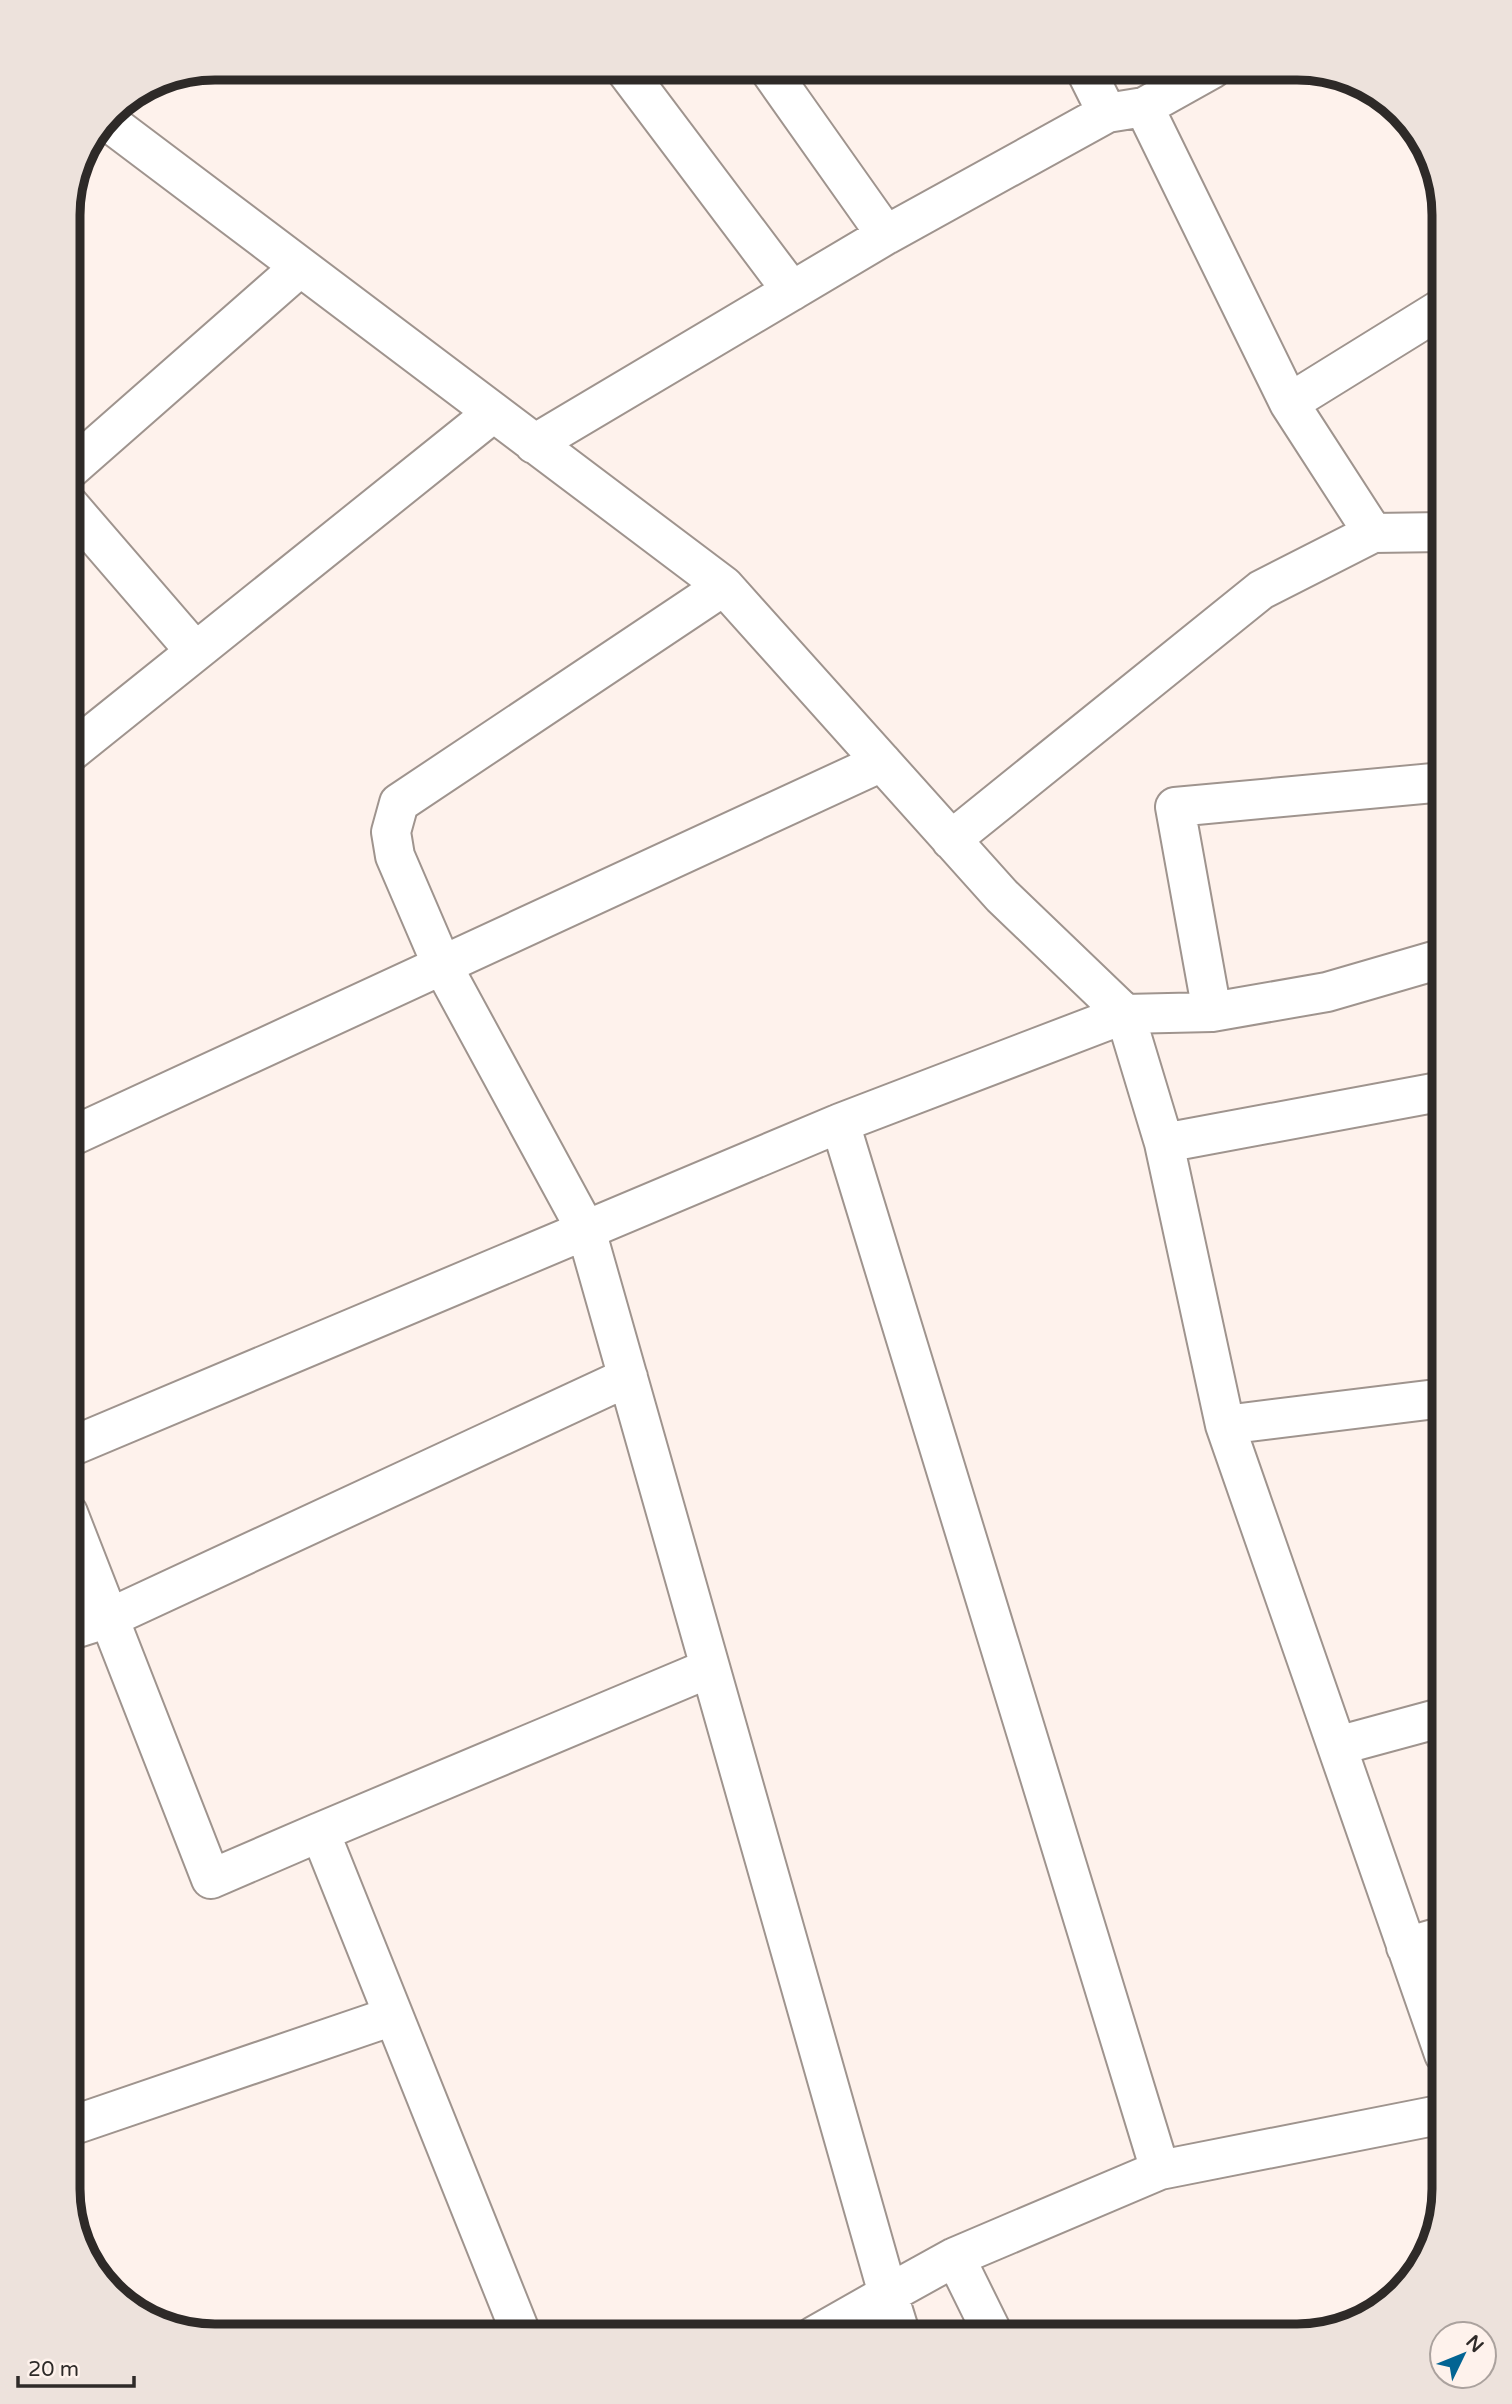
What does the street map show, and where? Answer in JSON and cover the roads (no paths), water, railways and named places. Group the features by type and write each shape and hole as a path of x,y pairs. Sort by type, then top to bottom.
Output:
{"street":[{"path":"633,80 792,291"},
{"path":"777,81 886,235"},
{"path":"1091,81 1107,113"},
{"path":"534,444 886,235 1107,113 1144,107 1191,81"},
{"path":"1144,107 1289,403 1373,533"},
{"path":"114,126 724,586 1002,896 1125,1014 1164,1143 1225,1425 1432,2020"},
{"path":"81,459 299,268"},
{"path":"1289,403 1432,314"},
{"path":"81,744 492,413"},
{"path":"81,520 195,651"},
{"path":"951,840 1261,590 1373,533 1432,532"},
{"path":"724,586 399,803 391,832 395,856 441,963 586,1230 897,2324"},
{"path":"81,1132 441,963 882,762"},
{"path":"1212,1012 1175,807 1432,783"},
{"path":"80,1443 840,1123 1125,1014 1212,1012 1327,992 1432,961"},
{"path":"1164,1143 1432,1093"},
{"path":"840,1123 1160,2170"},
{"path":"80,1627 109,1618 628,1377"},
{"path":"1225,1425 1432,1399"},
{"path":"80,1545 211,1879 710,1668"},
{"path":"1337,1746 1432,1720"},
{"path":"320,1832 517,2323"},
{"path":"1406,1947 1432,1939"},
{"path":"80,2123 393,2016"},
{"path":"836,2324 955,2257 1160,2170 1432,2116"},
{"path":"955,2257 988,2324"}]}
